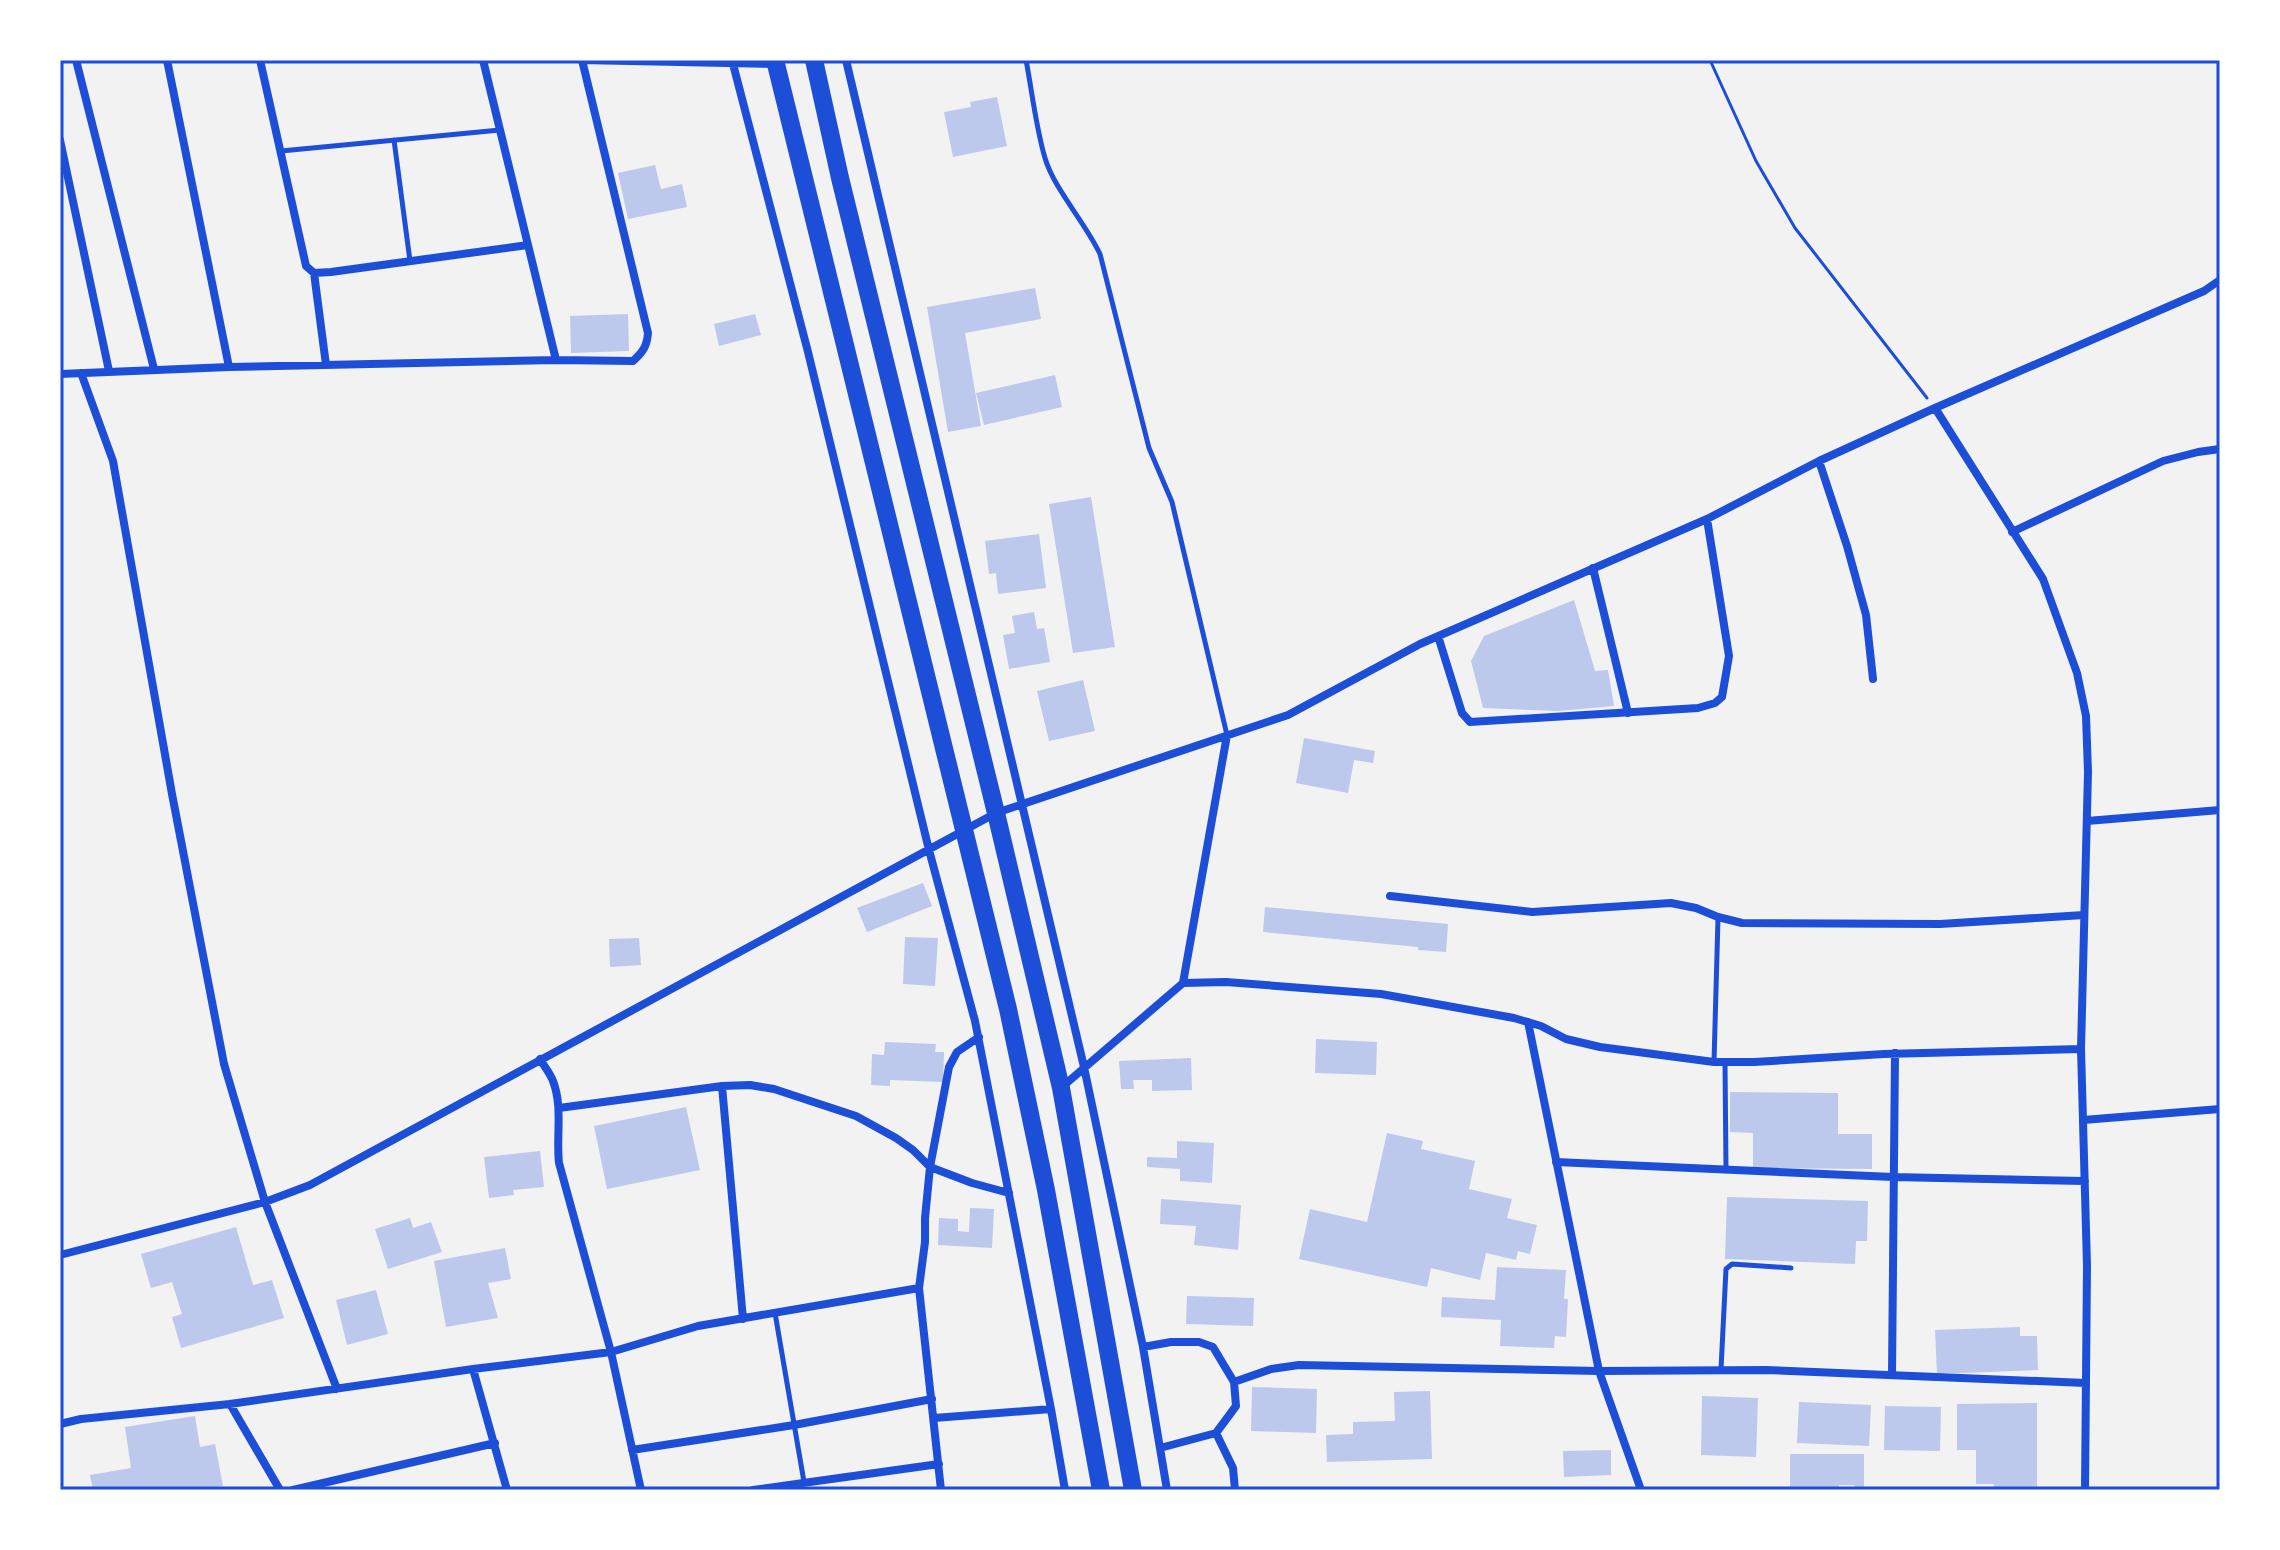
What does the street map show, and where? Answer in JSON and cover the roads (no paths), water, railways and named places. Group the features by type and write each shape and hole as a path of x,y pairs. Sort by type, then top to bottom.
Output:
{"highway":[{"path":"814,60 1061,1088 1133,1490"},
{"path":"776,62 1008,1009 1046,1190 1101,1490"}],"street":[{"path":"76,60 154,369"},
{"path":"167,60 229,367"},
{"path":"260,60 306,266 314,273 326,365"},
{"path":"483,60 556,360"},
{"path":"60,374 229,367 633,361 647,344 648,333 582,60 733,64 776,62"},
{"path":"846,60 1084,1067 1143,1347 1167,1490"},
{"path":"733,64 812,367 929,850 979,1037 1065,1490"},
{"path":"60,140 109,371"},
{"path":"314,273 528,245"},
{"path":"60,1255 265,1202 310,1185 996,813 1288,715 1438,636 1707,519 1819,461 2204,291 2220,280"},
{"path":"81,373 113,461 224,1064 265,1202 337,1389"},
{"path":"1935,408 2043,579 2077,673 2086,716 2087,821 2081,1049 2085,1181 2085,1490"},
{"path":"2012,532 2163,461 2220,449"},
{"path":"1819,461 1866,615 1873,679"},
{"path":"1438,636 1462,713 1468,721 1698,708 1715,703 1722,697 1729,656 1707,519"},
{"path":"1593,568 1628,713"},
{"path":"1183,983 1227,735"},
{"path":"2087,821 2220,810"},
{"path":"1390,896 1532,912 1671,903 1742,923 1940,924 2084,915"},
{"path":"1061,1088 1183,983 1226,982 1381,994 1514,1018 1541,1026 1566,1039 1600,1047 1714,1062 1895,1053 2081,1049"},
{"path":"1528,1022 1599,1371 1641,1490"},
{"path":"941,1490 919,1288 930,1167 949,1067 957,1052 979,1037"},
{"path":"1892,1375 1895,1053"},
{"path":"540,1059 553,1081 559,1108 559,1163 611,1352 641,1490"},
{"path":"559,1108 722,1086 750,1085 774,1089 856,1116 896,1138 930,1167 1009,1193"},
{"path":"722,1086 743,1319"},
{"path":"2083,1120 2220,1109"},
{"path":"1556,1162 1893,1177 2085,1181"},
{"path":"60,1424 611,1352 698,1326 919,1288"},
{"path":"1143,1347 1171,1342 1199,1342 1213,1347 1234,1382 1236,1406 1216,1433 1160,1448"},
{"path":"1234,1382 1271,1369 1299,1365 1599,1371 1766,1370 2086,1383"},
{"path":"473,1369 507,1490"},
{"path":"632,1450 794,1425 932,1399"},
{"path":"230,1404 280,1490"},
{"path":"934,1418 1051,1409"},
{"path":"1216,1433 1233,1468 1235,1490"},
{"path":"293,1490 495,1443"},
{"path":"753,1490 939,1464"}],"lane":[{"path":"1026,60 1045,158 1053,177 1088,229 1100,254 1149,448 1172,502 1227,735"},
{"path":"280,151 500,130"},
{"path":"394,140 410,261"},
{"path":"1714,1062 1718,917"},
{"path":"1725,1062 1726,1170"},
{"path":"1721,1370 1726,1269 1732,1264 1791,1268"},
{"path":"775,1313 804,1483"}]}
